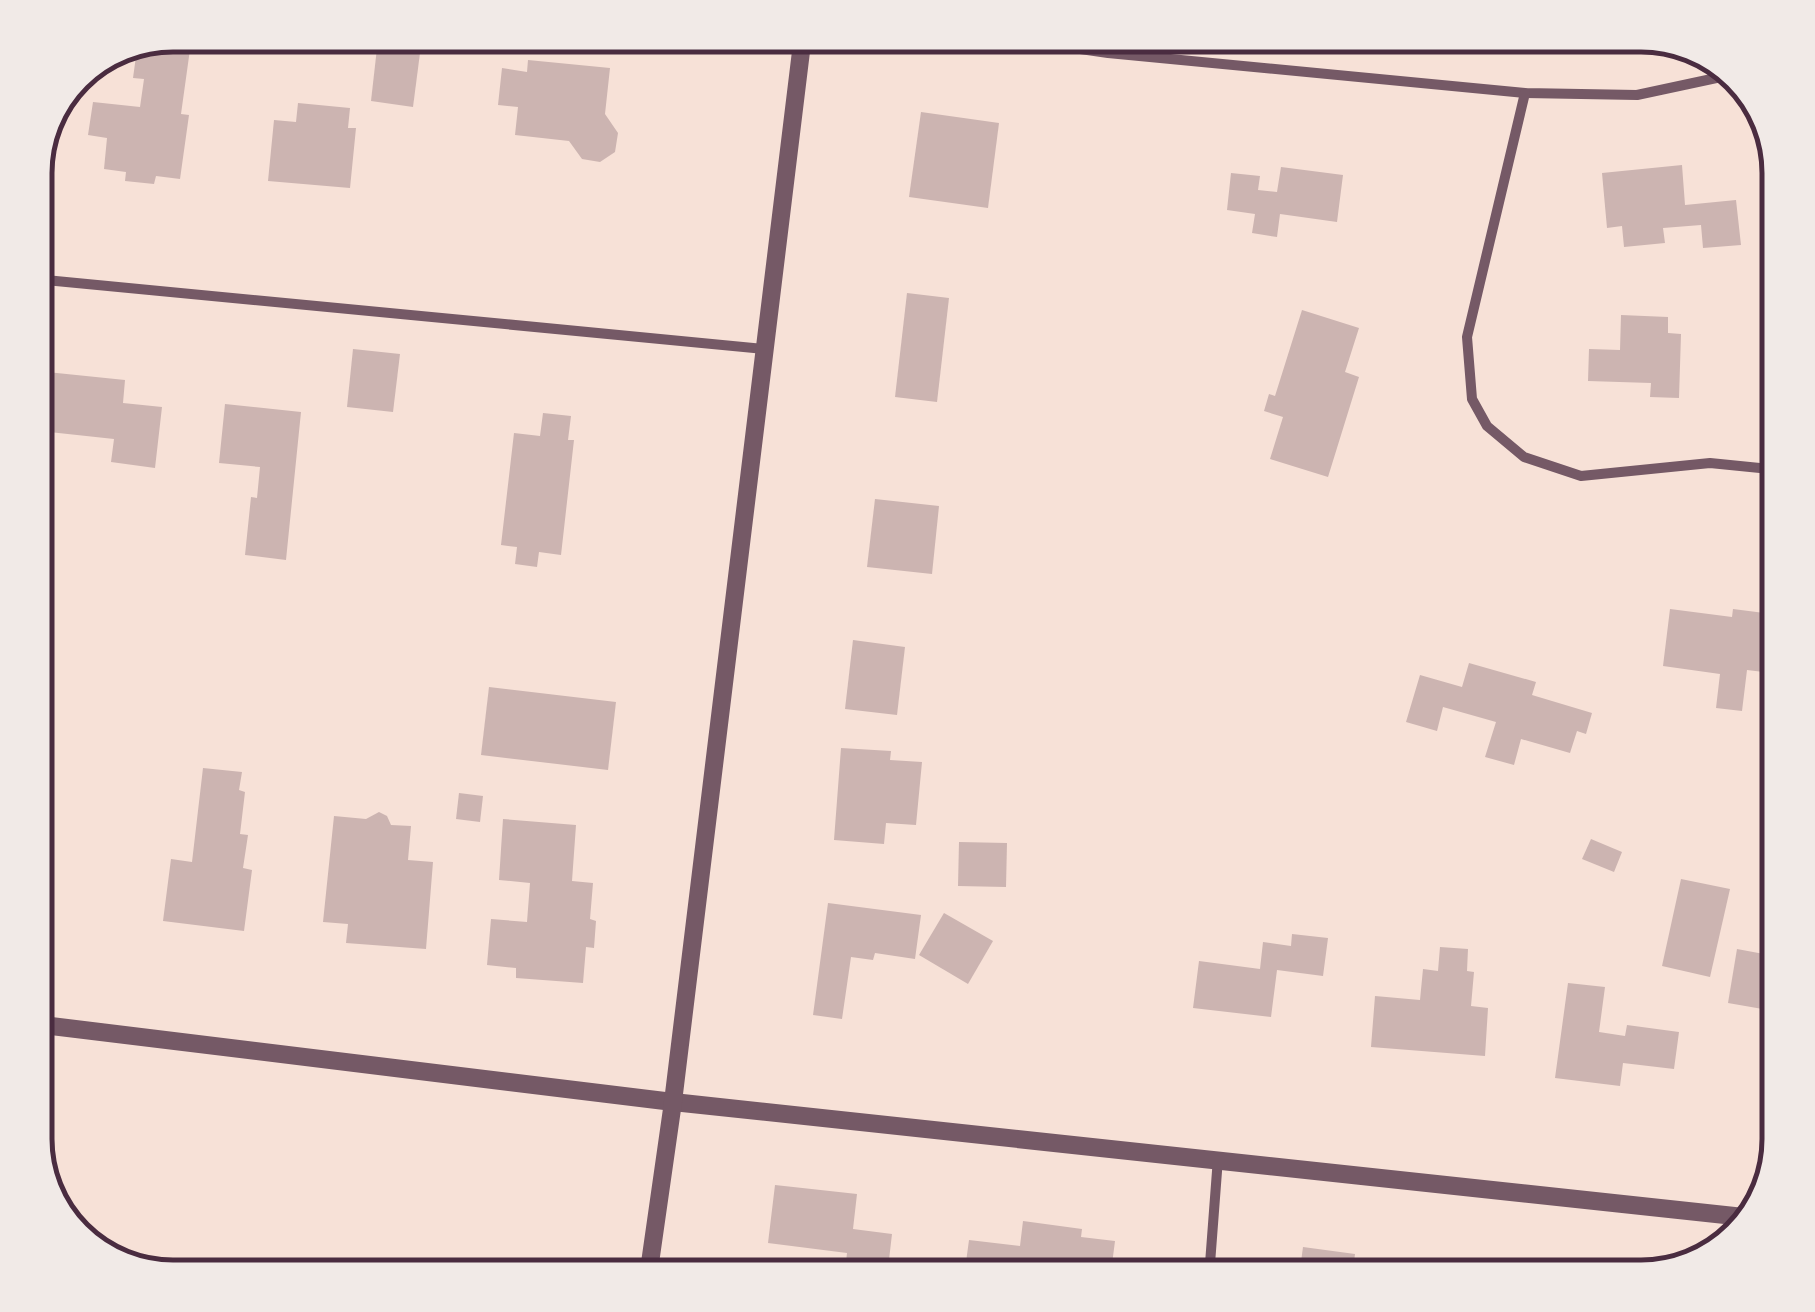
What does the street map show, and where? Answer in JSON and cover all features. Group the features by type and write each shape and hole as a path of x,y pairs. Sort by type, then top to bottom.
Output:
{"street":[{"path":"650,1260 802,52"},
{"path":"1101,52 1524,93 1637,95 1716,78"},
{"path":"1524,93 1467,337 1472,400 1487,426 1524,458 1581,476 1710,463 1762,468"},
{"path":"53,280 765,348"},
{"path":"53,1026 673,1102 1218,1158 1732,1216 1731,1220"},
{"path":"1210,1260 1218,1158"}],"building":[{"path":"190,52 181,114 189,115 180,179 156,176 154,184 125,181 126,172 104,169 107,138 88,135 93,102 140,107 144,79 133,78 136,59"},
{"path":"377,52 420,53 413,107 371,101"},
{"path":"528,60 610,68 605,114 618,133 615,152 600,162 582,159 569,141 515,135 518,107 498,105 502,68 527,72"},
{"path":"298,103 350,108 348,128 356,128 350,188 268,181 274,120 296,122"},
{"path":"921,112 999,123 988,208 909,197"},
{"path":"1682,165 1685,205 1736,200 1741,245 1703,248 1701,225 1663,228 1665,243 1624,247 1622,226 1607,228 1602,173"},
{"path":"1281,167 1343,175 1337,222 1280,214 1277,237 1252,233 1255,214 1227,210 1231,173 1260,176 1258,190 1277,192"},
{"path":"907,293 949,298 937,402 895,397"},
{"path":"1302,310 1359,328 1345,372 1359,377 1328,477 1270,459 1283,417 1264,411 1269,394 1275,396"},
{"path":"1621,315 1668,317 1668,333 1681,334 1679,398 1650,397 1651,383 1588,381 1589,349 1620,350"},
{"path":"353,349 400,354 393,412 347,407"},
{"path":"53,373 125,380 123,403 162,407 155,468 111,462 114,439 53,432"},
{"path":"225,404 301,412 286,560 245,555 251,497 257,498 260,467 219,463"},
{"path":"543,413 571,416 568,440 574,440 561,555 539,552 537,567 515,564 517,547 501,545 514,433 540,436"},
{"path":"875,499 939,506 932,574 867,567"},
{"path":"1670,609 1732,617 1733,609 1762,613 1762,672 1747,670 1742,711 1716,708 1720,674 1663,666"},
{"path":"853,640 905,647 897,715 845,709"},
{"path":"1469,663 1536,682 1532,695 1592,713 1586,734 1577,731 1570,753 1521,739 1514,765 1485,757 1496,722 1443,707 1437,731 1406,722 1420,675 1462,687"},
{"path":"489,687 616,702 608,770 481,755"},
{"path":"841,748 891,751 890,760 922,762 916,825 886,823 884,844 834,840"},
{"path":"203,768 242,772 239,790 245,792 240,834 248,835 243,868 252,870 244,931 163,921 171,859 192,862"},
{"path":"459,793 483,796 480,822 456,819"},
{"path":"379,812 387,816 391,825 411,826 408,860 433,862 426,949 346,943 348,924 323,922 334,816 366,819"},
{"path":"503,819 576,825 572,881 593,883 590,919 596,921 594,948 586,947 583,983 516,978 516,968 487,965 491,919 527,922 530,883 499,880"},
{"path":"1591,839 1622,852 1614,872 1582,859"},
{"path":"959,842 1007,843 1006,887 958,886"},
{"path":"1681,879 1730,889 1710,977 1662,966"},
{"path":"828,903 921,915 915,959 875,953 873,960 851,957 842,1019 813,1015"},
{"path":"944,913 993,941 968,984 919,955"},
{"path":"1292,934 1328,938 1323,976 1277,970 1271,1017 1193,1008 1199,961 1260,969 1263,942 1291,946"},
{"path":"1440,947 1468,949 1467,971 1474,972 1471,1006 1488,1008 1485,1056 1371,1047 1375,996 1420,1000 1423,969 1438,971"},
{"path":"1737,949 1762,954 1762,1009 1728,1003"},
{"path":"1568,983 1605,987 1599,1032 1625,1036 1627,1025 1679,1032 1674,1069 1623,1063 1620,1086 1555,1078"},
{"path":"775,1185 857,1194 853,1229 892,1234 889,1260 846,1260 847,1253 768,1243"},
{"path":"1023,1221 1082,1229 1081,1237 1115,1241 1113,1260 966,1260 969,1240 1020,1246"},
{"path":"1303,1247 1355,1254 1354,1260 1301,1260"}]}
